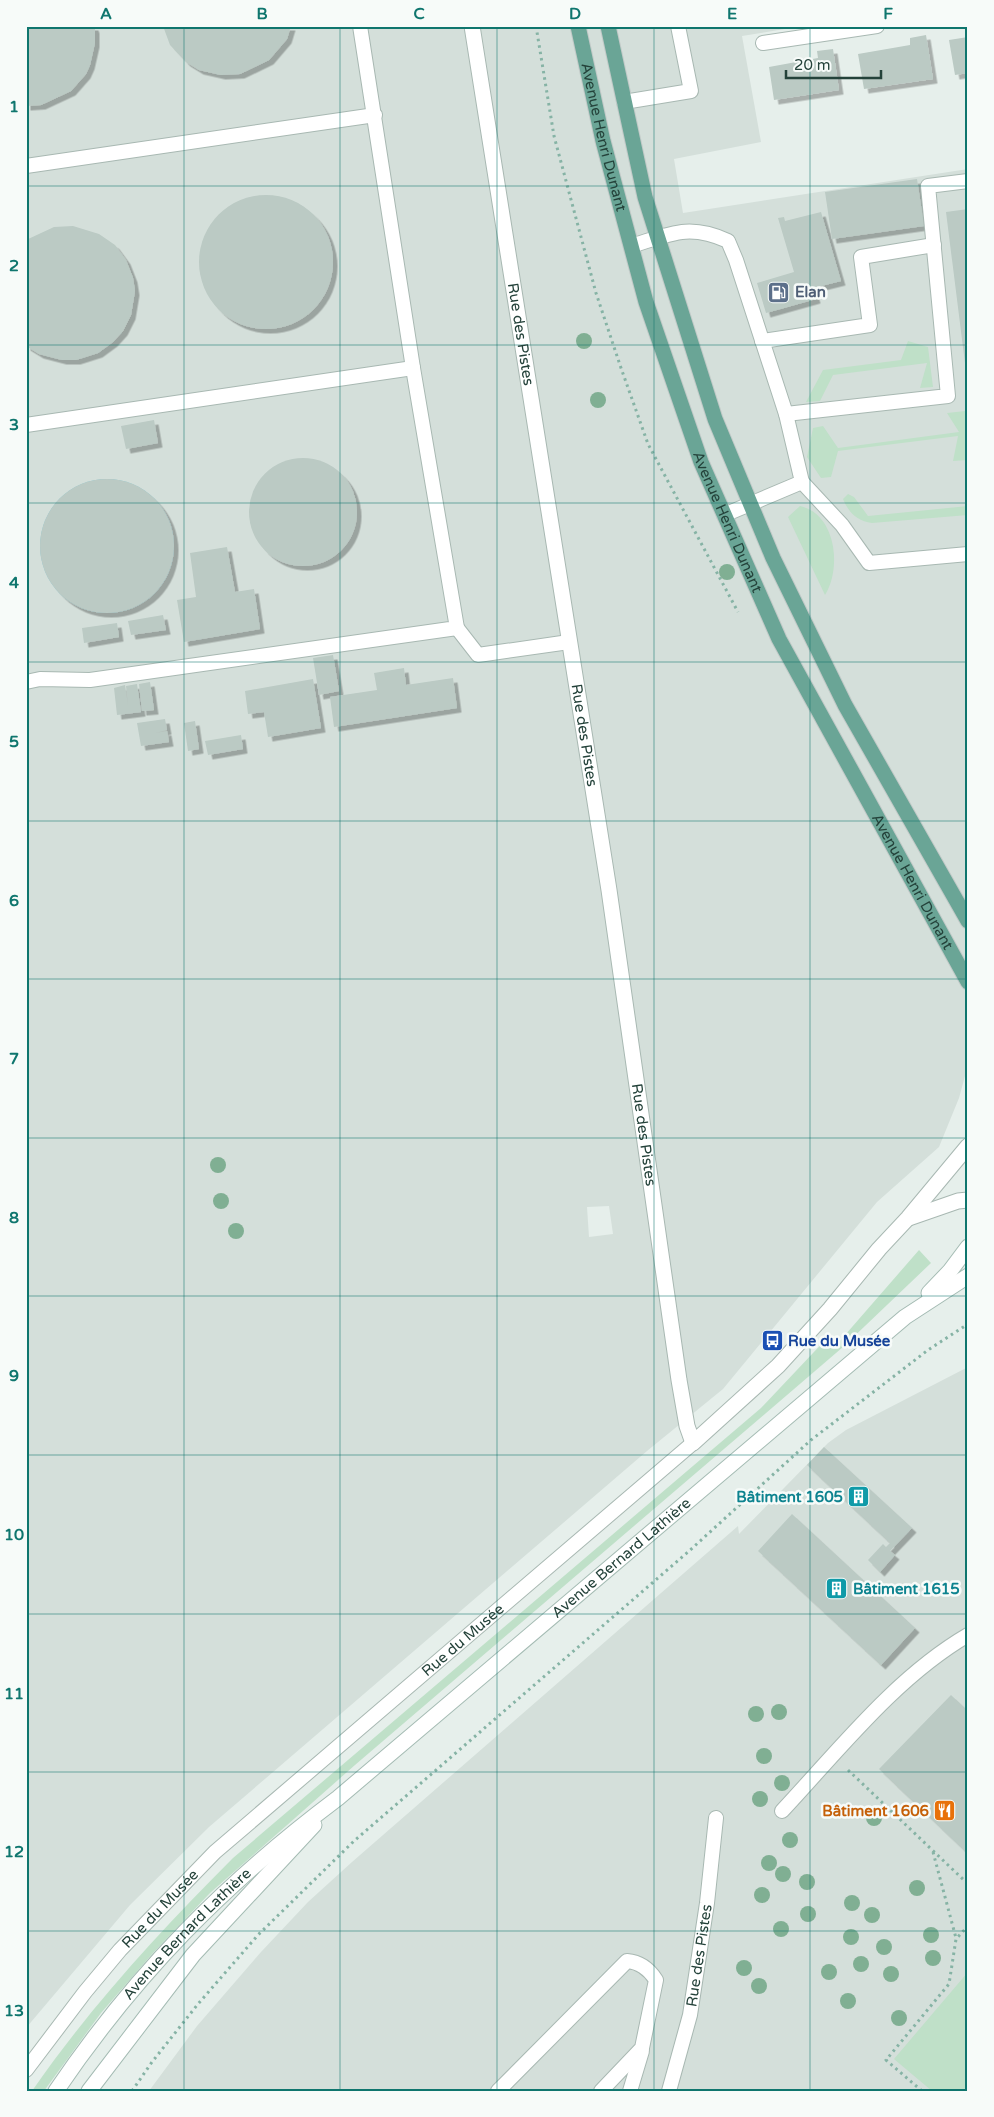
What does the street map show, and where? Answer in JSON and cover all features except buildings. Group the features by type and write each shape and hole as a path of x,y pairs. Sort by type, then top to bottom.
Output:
{"main road":[{"name":"Avenue Henri Dunant","path":"578,26 592,95 646,302 700,462 779,639 968,982"},
{"name":"Avenue Henri Dunant","path":"608,26 645,197 715,419 773,558 845,704 968,921"}],"street":[{"name":"Rue des Pistes","path":"472,26 610,899 679,1380 687,1426 694,1443"},
{"name":"Rue du Musée","path":"694,1443 778,1366 830,1309 968,1146"},
{"path":"908,1218 958,1201 968,1200"},
{"name":"Avenue Bernard Lathière","path":"56,2091 122,2001 165,1952 218,1898 272,1849 338,1798 905,1317 950,1270 968,1247"},
{"name":"Avenue Bernard Lathière","path":"905,1317 968,1276"},
{"name":"Avenue Bernard Lathière","path":"89,2091 193,1955 338,1798"}],"lane":[{"path":"360,26 413,368 457,628 478,656 569,642"},
{"path":"624,102 691,91 678,26"},
{"path":"762,43 877,26"},
{"path":"26,166 375,115"},
{"path":"786,414 948,396 928,186 968,181"},
{"path":"631,246 687,230 713,234 728,241 786,414 802,482 842,525 869,562 968,554"},
{"path":"762,341 870,325 861,257 934,245"},
{"path":"26,425 413,368"},
{"path":"724,515 802,482"},
{"path":"26,682 40,679 90,680 457,628"},
{"name":"Rue du Musée","path":"26,2070 85,1992 120,1950 215,1852 694,1443"},
{"path":"782,1811 904,1682 946,1648 968,1635"},
{"name":"Rue des Pistes","path":"669,2091 690,2015 707,1902 716,1818"},
{"path":"498,2091 627,1960 642,1965 656,1980 642,2048 630,2091"},
{"path":"601,2091 642,2048"}],"path":[{"path":"132,2091 152,2062 198,2004 258,1935 354,1841 688,1552 812,1440 928,1350 968,1324"},
{"path":"834,1756 968,1884"},
{"path":"922,2091 886,2060 949,1984 956,1939 933,1851"},
{"path":"956,1939 968,1926"}],"shaded area":[{"path":"26,26 803,26 742,36 761,142 674,159 683,213 968,169 968,1065 959,1098 939,1147 877,1202 723,1389 647,1451 209,1827 130,1905 26,2028","holes":["609,1206 613,1234 589,1237 587,1207"]},
{"path":"968,1367 968,2091 149,2091 197,2026 261,1952 308,1902 352,1862 738,1526 739,1534 828,1443 846,1430"}],"green space":[{"path":"908,341 928,347 933,387 920,388 927,363 833,375 820,401 806,402 823,370 901,360"},
{"path":"965,411 968,429 968,460 953,461 958,436 838,451 831,477 821,478 807,457 813,428 823,426 838,448 959,432 947,413"},
{"path":"848,494 854,497 868,516 968,506 968,515 872,523 858,518 851,512 843,499"},
{"path":"800,506 812,511 821,519 832,543 833,571 825,595 788,517"},
{"path":"919,1250 931,1263 843,1347 355,1765 210,1893 153,1953 101,2013 44,2091 32,2091 78,2029 127,1970 233,1858 761,1408 830,1335 839,1342"},
{"path":"968,1972 968,2091 932,2091 894,2059"}],"water":[{"path":"107,479 133,484 144,490 154,499 163,509 169,520 174,546 169,572 163,583 154,593 144,602 133,608 107,613 81,608 70,602 60,593 51,583 45,572 40,546 45,520 51,509 60,499 70,490 81,484"}],"place":[{"name":"Elan","path":"779,292"},
{"name":"Rue du Musée","path":"772,1341"},
{"name":"Bâtiment 1605","path":"859,1497"},
{"name":"Bâtiment 1615","path":"837,1589"},
{"name":"Bâtiment 1606","path":"945,1811"}]}
